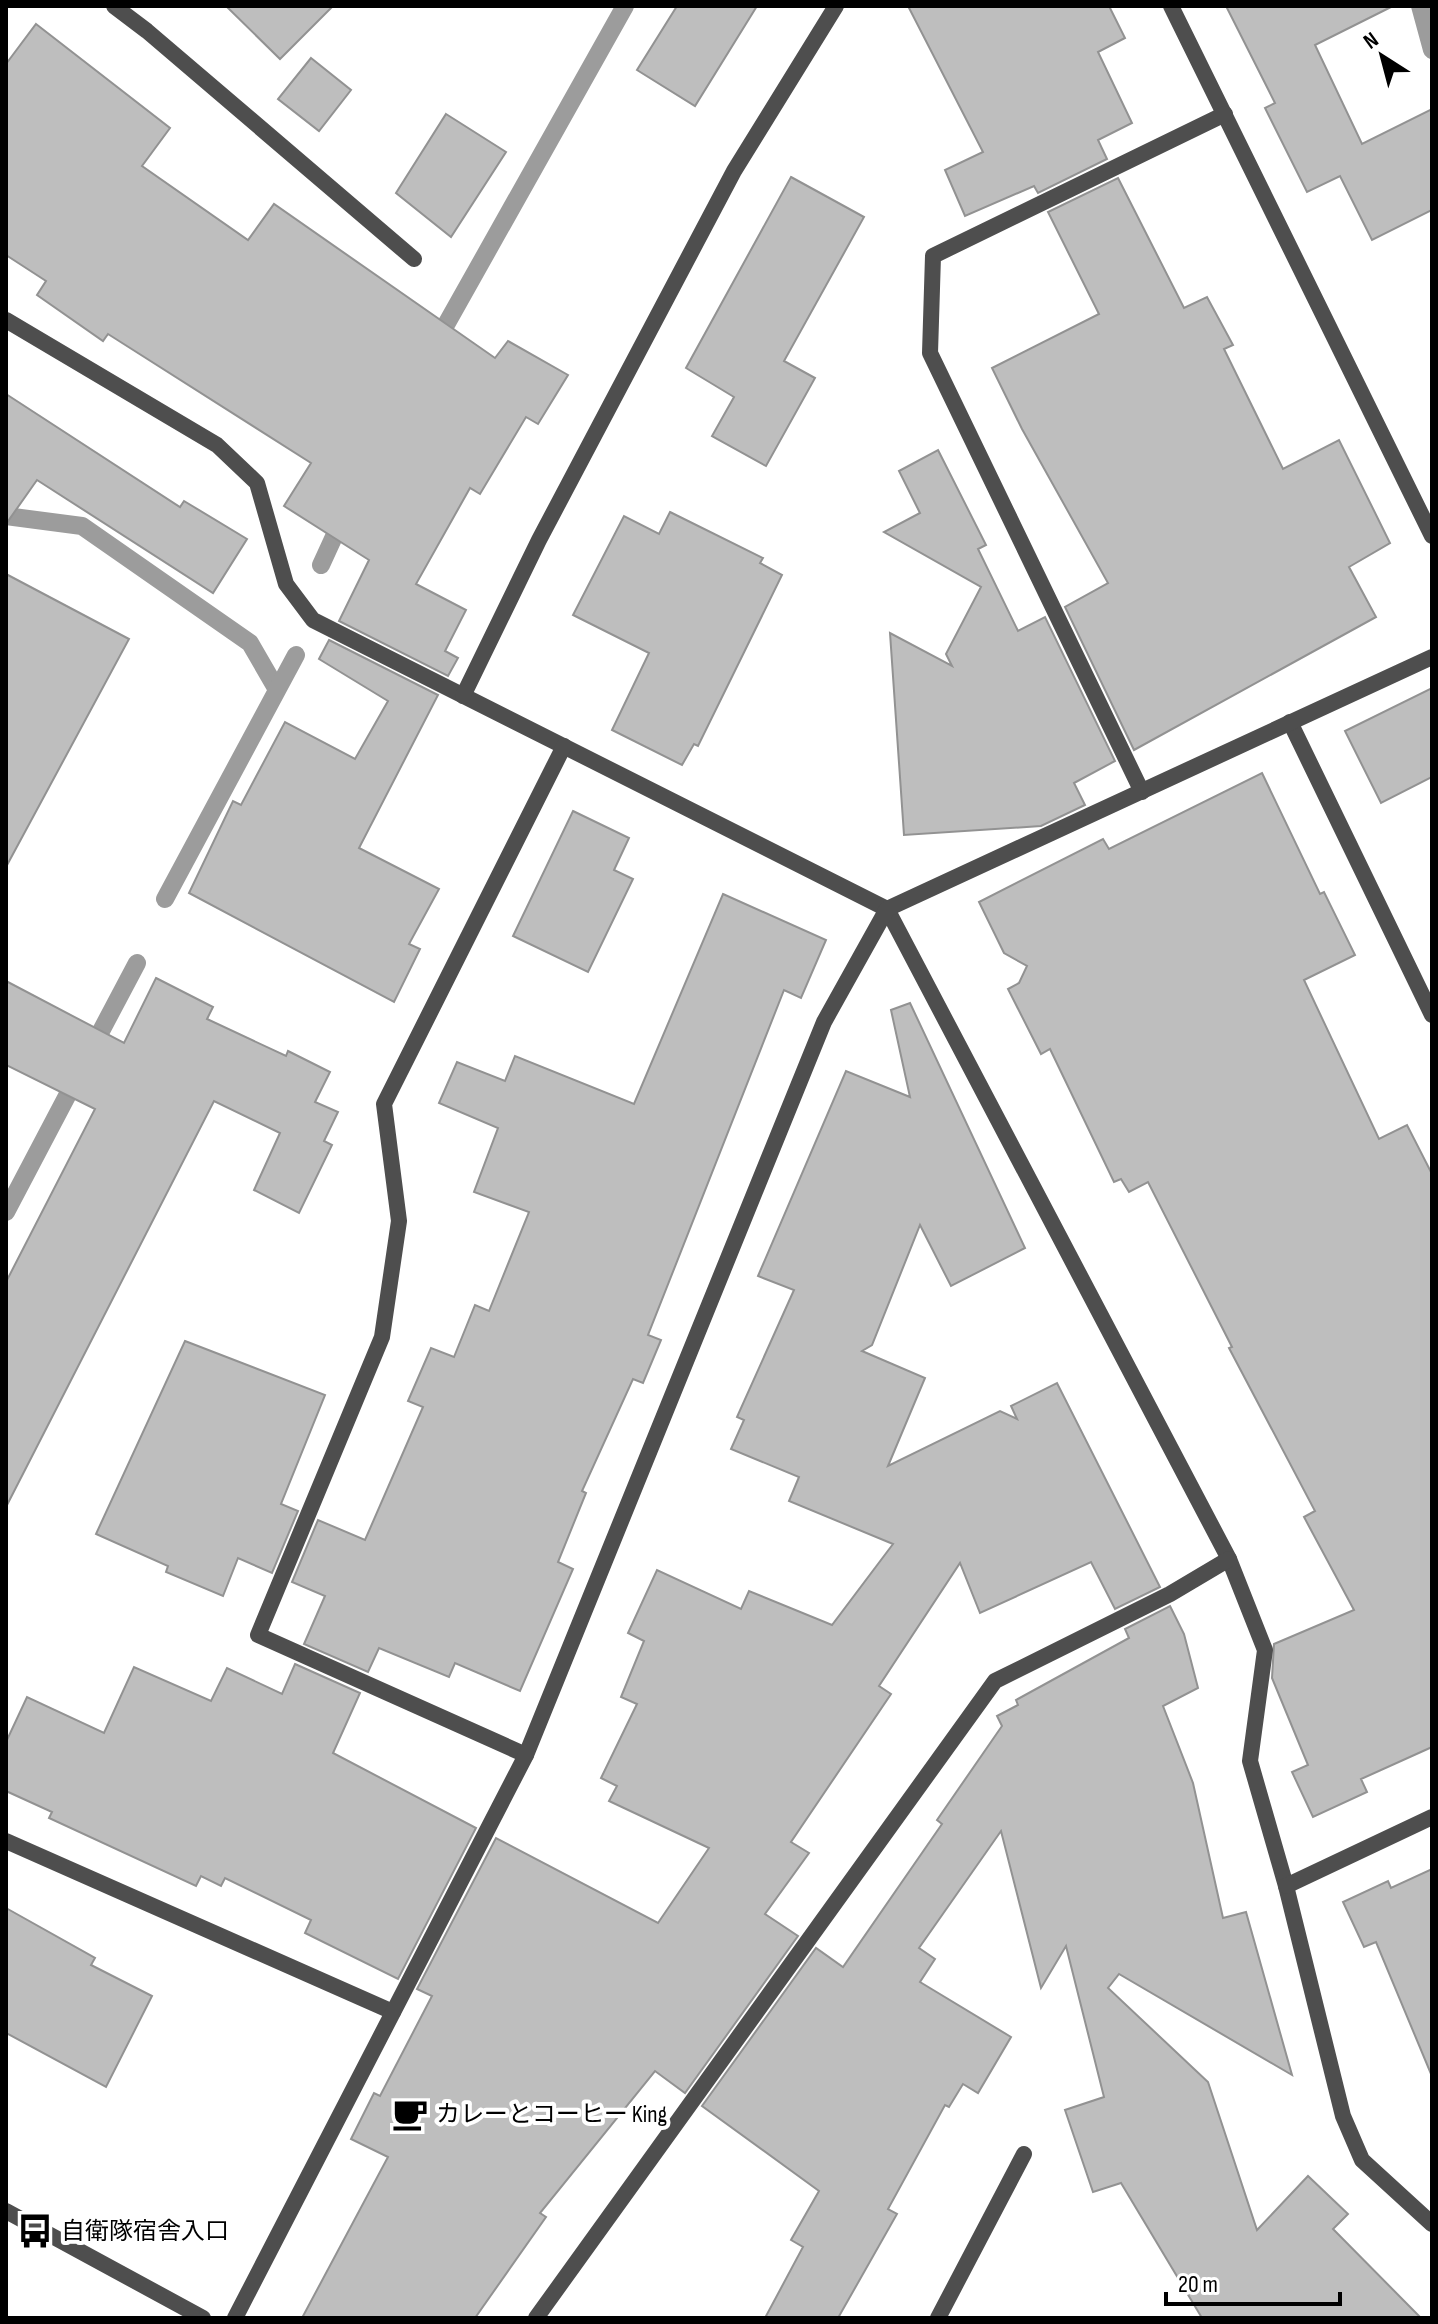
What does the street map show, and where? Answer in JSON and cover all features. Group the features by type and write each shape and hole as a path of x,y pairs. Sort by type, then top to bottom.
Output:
{"street":[{"path":"114,6 414,259"},
{"path":"463,696 539,540 734,171 836,6"},
{"path":"1171,6 1432,536"},
{"path":"1142,792 930,353 933,256 1225,114"},
{"path":"6,320 217,445 257,483 286,584 313,620 887,909 1229,1559 1265,1650 1250,1761 1286,1886 1343,2116 1362,2160 1432,2224"},
{"path":"235,2318 526,1755 824,1022 887,909 1432,657"},
{"path":"1290,722 1432,1015"},
{"path":"526,1755 258,1635 382,1337 399,1221 384,1104 564,746"},
{"path":"536,2318 995,1681 1170,1594 1229,1559"},
{"path":"1286,1886 1432,1817"},
{"path":"6,1841 393,2012"},
{"path":"938,2318 1024,2154"},
{"path":"6,2211 203,2318"}],"building":[{"path":"226,6 333,6 280,59"},
{"path":"677,6 757,6 695,106 637,70"},
{"path":"908,6 1109,6 1125,38 1098,52 1132,123 1098,140 1107,159 1038,193 1034,186 965,216 945,170 983,152"},
{"path":"1226,6 1393,6 1315,45 1362,144 1432,109 1432,210 1372,240 1340,176 1307,192 1265,108 1275,103"},
{"path":"36,24 170,128 142,166 248,240 274,204 495,358 508,341 568,375 538,424 526,417 480,494 470,488 416,584 466,610 445,651 458,658 448,676 339,621 369,560 284,506 311,463 108,334 103,341 37,295 46,281 6,255 6,64"},
{"path":"311,58 351,90 319,131 278,99"},
{"path":"446,114 506,152 451,237 396,193"},
{"path":"791,177 864,217 784,361 815,378 766,466 712,436 734,397 686,368"},
{"path":"1118,178 1184,308 1207,297 1233,345 1224,349 1283,469 1339,440 1390,543 1349,567 1376,617 1134,750 1065,607 1108,583 1022,429 992,368 1099,314 1048,212"},
{"path":"6,394 180,507 184,501 247,539 213,593 37,480 6,524"},
{"path":"938,450 986,545 978,549 1018,631 1045,617 1115,761 1074,783 1085,805 1041,826 904,835 890,633 952,666 946,654 981,587 884,532 920,513 899,471"},
{"path":"670,512 763,558 760,563 782,575 698,746 694,744 682,765 612,730 649,653 573,615 624,516 659,534"},
{"path":"6,574 129,639 6,867"},
{"path":"329,640 438,695 359,848 439,889 409,944 420,949 394,1002 189,893 233,801 241,805 285,722 355,759 388,701 319,659"},
{"path":"1432,688 1432,777 1381,803 1345,731"},
{"path":"1262,773 1320,894 1324,892 1355,955 1304,980 1379,1139 1407,1125 1432,1174 1432,1747 1361,1779 1367,1792 1313,1817 1292,1772 1308,1765 1272,1678 1274,1644 1354,1610 1304,1517 1315,1511 1229,1348 1232,1347 1148,1182 1129,1192 1121,1179 1114,1182 1050,1049 1041,1054 1008,989 1019,983 1027,966 1004,953 979,902 1103,839 1109,849"},
{"path":"573,811 629,838 614,870 633,879 588,972 513,936"},
{"path":"723,894 826,940 801,998 784,990 648,1335 661,1340 643,1383 633,1379 582,1491 586,1493 558,1562 573,1569 520,1691 455,1663 449,1677 379,1648 368,1672 304,1644 325,1596 292,1582 318,1520 365,1540 423,1407 408,1401 431,1348 454,1357 475,1305 489,1311 529,1212 474,1192 498,1128 439,1103 457,1062 505,1081 515,1056 634,1104"},
{"path":"156,978 213,1007 207,1019 286,1056 288,1051 330,1072 315,1102 338,1112 324,1141 332,1145 299,1213 254,1190 280,1133 214,1101 6,1507 6,1282 95,1109 6,1065 6,981 124,1043"},
{"path":"910,1003 1025,1248 951,1286 920,1225 872,1345 862,1351 925,1378 888,1466 1000,1411 1017,1419 1011,1406 1057,1383 1160,1587 1115,1609 1091,1562 980,1613 960,1563 879,1686 891,1694 791,1842 809,1853 765,1914 798,1936 685,2093 655,2071 540,2213 546,2217 475,2318 302,2318 388,2157 351,2139 374,2093 380,2096 432,1996 417,1989 496,1838 658,1923 709,1848 609,1801 617,1786 601,1778 637,1704 621,1697 644,1641 628,1633 657,1570 741,1609 749,1591 832,1625 893,1544 789,1501 799,1477 731,1449 744,1420 737,1417 794,1290 758,1276 846,1071 910,1097 891,1010"},
{"path":"185,1341 325,1395 281,1504 298,1511 272,1573 238,1558 223,1596 166,1572 168,1566 96,1534"},
{"path":"1170,1606 1184,1634 1198,1688 1163,1706 1193,1783 1223,1918 1246,1912 1292,2075 1119,1974 1108,1988 1208,2082 1257,2230 1308,2176 1348,2214 1333,2229 1421,2318 1202,2318 1121,2183 1093,2192 1065,2110 1104,2097 1066,1946 1041,1988 1001,1831 919,1948 935,1959 920,1982 1011,2037 978,2093 963,2084 949,2107 945,2105 888,2209 897,2214 838,2318 765,2318 803,2247 791,2240 819,2191 702,2106 816,1948 843,1967 942,1824 937,1820 1002,1726 997,1716 1018,1705 1016,1700 1129,1638 1125,1629"},
{"path":"295,1664 360,1693 333,1753 476,1828 398,1979 305,1933 311,1920 225,1878 221,1886 201,1876 196,1886 49,1818 52,1812 6,1791 6,1742 27,1697 104,1733 134,1667 211,1701 227,1668 282,1694"},
{"path":"1432,1869 1431,2074 1376,1942 1364,1947 1343,1902 1388,1881 1391,1888"},
{"path":"6,1908 95,1958 91,1965 152,1996 106,2087 6,2033"}],"waterway":[{"path":"434,346 625,6"},
{"path":"1420,6 1432,50"},
{"path":"6,516 82,526 250,643 276,688"},
{"path":"321,565 343,517"},
{"path":"165,899 296,655"},
{"path":"91,1050 137,963"},
{"path":"6,1212 77,1077"}],"place":[{"name":"カレーとコーヒー King","path":"410,2114"},
{"name":"自衛隊宿舎入口","path":"35,2231"}]}
